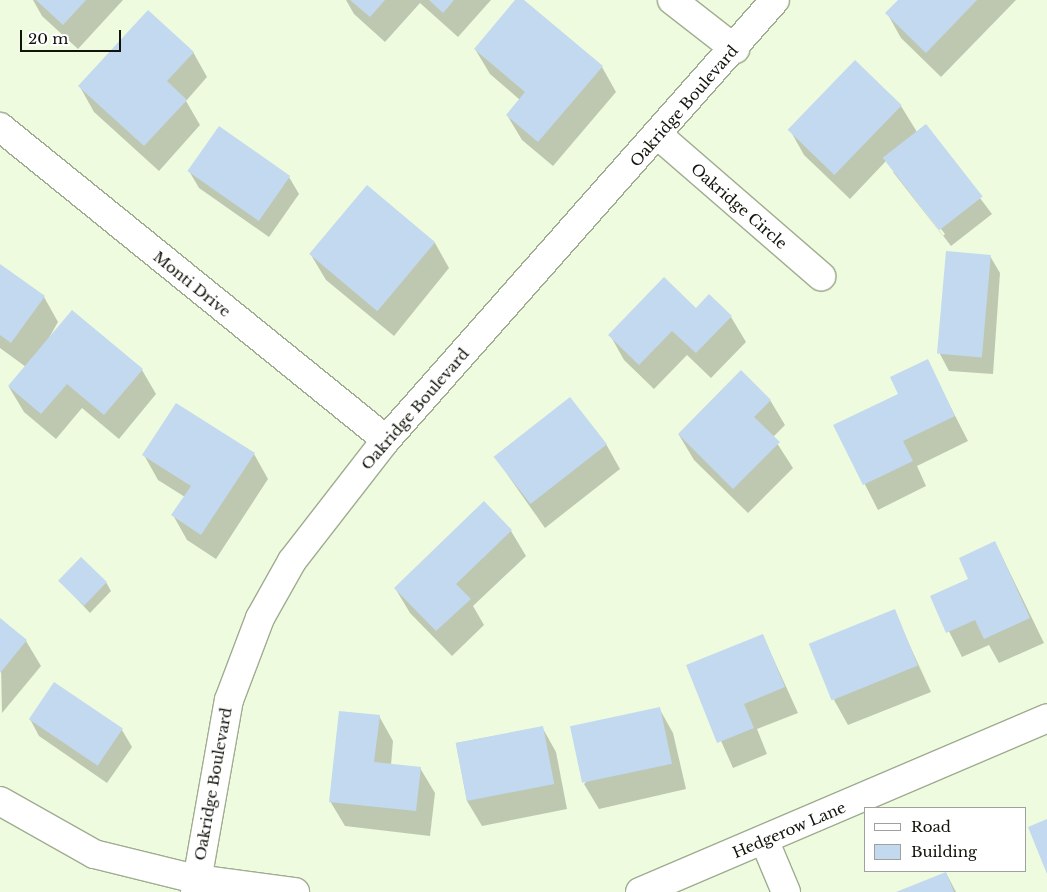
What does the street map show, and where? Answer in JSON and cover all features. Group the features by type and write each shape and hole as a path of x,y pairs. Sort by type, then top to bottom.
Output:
{"street":[{"path":"672,0 735,49"},
{"name":"Oakridge Boulevard","path":"195,886 219,738 248,646 292,561 386,440 735,49 775,0"},
{"name":"Monti Drive","path":"0,127 386,440"},
{"name":"Oakridge Circle","path":"658,135 821,276"},
{"name":"Hedgerow Lane","path":"640,892 765,842 1047,718"},
{"path":"0,801 94,854 195,886 295,892"},
{"path":"765,842 786,892"}],"building":[{"path":"36,0 86,0 63,25"},
{"path":"350,0 385,0 370,17"},
{"path":"429,0 454,0 443,13"},
{"path":"515,0 524,0 603,66 538,142 506,115 525,92 474,49"},
{"path":"898,0 977,0 926,53 885,13"},
{"path":"148,10 194,52 167,81 187,100 144,146 78,86"},
{"path":"855,60 902,105 834,175 788,130"},
{"path":"926,124 983,196 939,230 883,158"},
{"path":"219,126 290,176 259,221 187,171"},
{"path":"367,185 435,242 377,311 309,254"},
{"path":"946,251 991,255 982,358 937,354"},
{"path":"0,264 45,296 11,343 0,335"},
{"path":"664,277 696,308 709,294 732,316 696,353 672,331 639,365 608,335"},
{"path":"72,310 143,369 104,415 67,384 41,414 8,386"},
{"path":"928,359 955,416 903,441 913,461 863,485 833,425 898,394 890,377"},
{"path":"741,370 771,400 754,417 780,442 733,489 678,434"},
{"path":"570,397 607,444 531,504 494,457"},
{"path":"176,403 255,453 201,535 171,515 191,486 142,455"},
{"path":"484,501 512,530 456,584 471,599 436,631 394,588"},
{"path":"995,541 1030,618 984,639 975,620 946,633 930,596 968,579 959,558"},
{"path":"81,557 107,582 84,606 58,581"},
{"path":"895,609 918,666 832,700 809,644"},
{"path":"0,618 27,640 0,673"},
{"path":"763,634 785,687 744,704 754,728 717,743 686,665"},
{"path":"54,682 123,728 98,766 29,719"},
{"path":"660,707 672,764 582,783 570,726"},
{"path":"339,711 380,715 374,762 421,767 416,811 329,802"},
{"path":"543,726 554,784 467,801 456,743"},
{"path":"1047,819 1047,874 1028,827"},
{"path":"946,872 954,892 896,892"}]}
